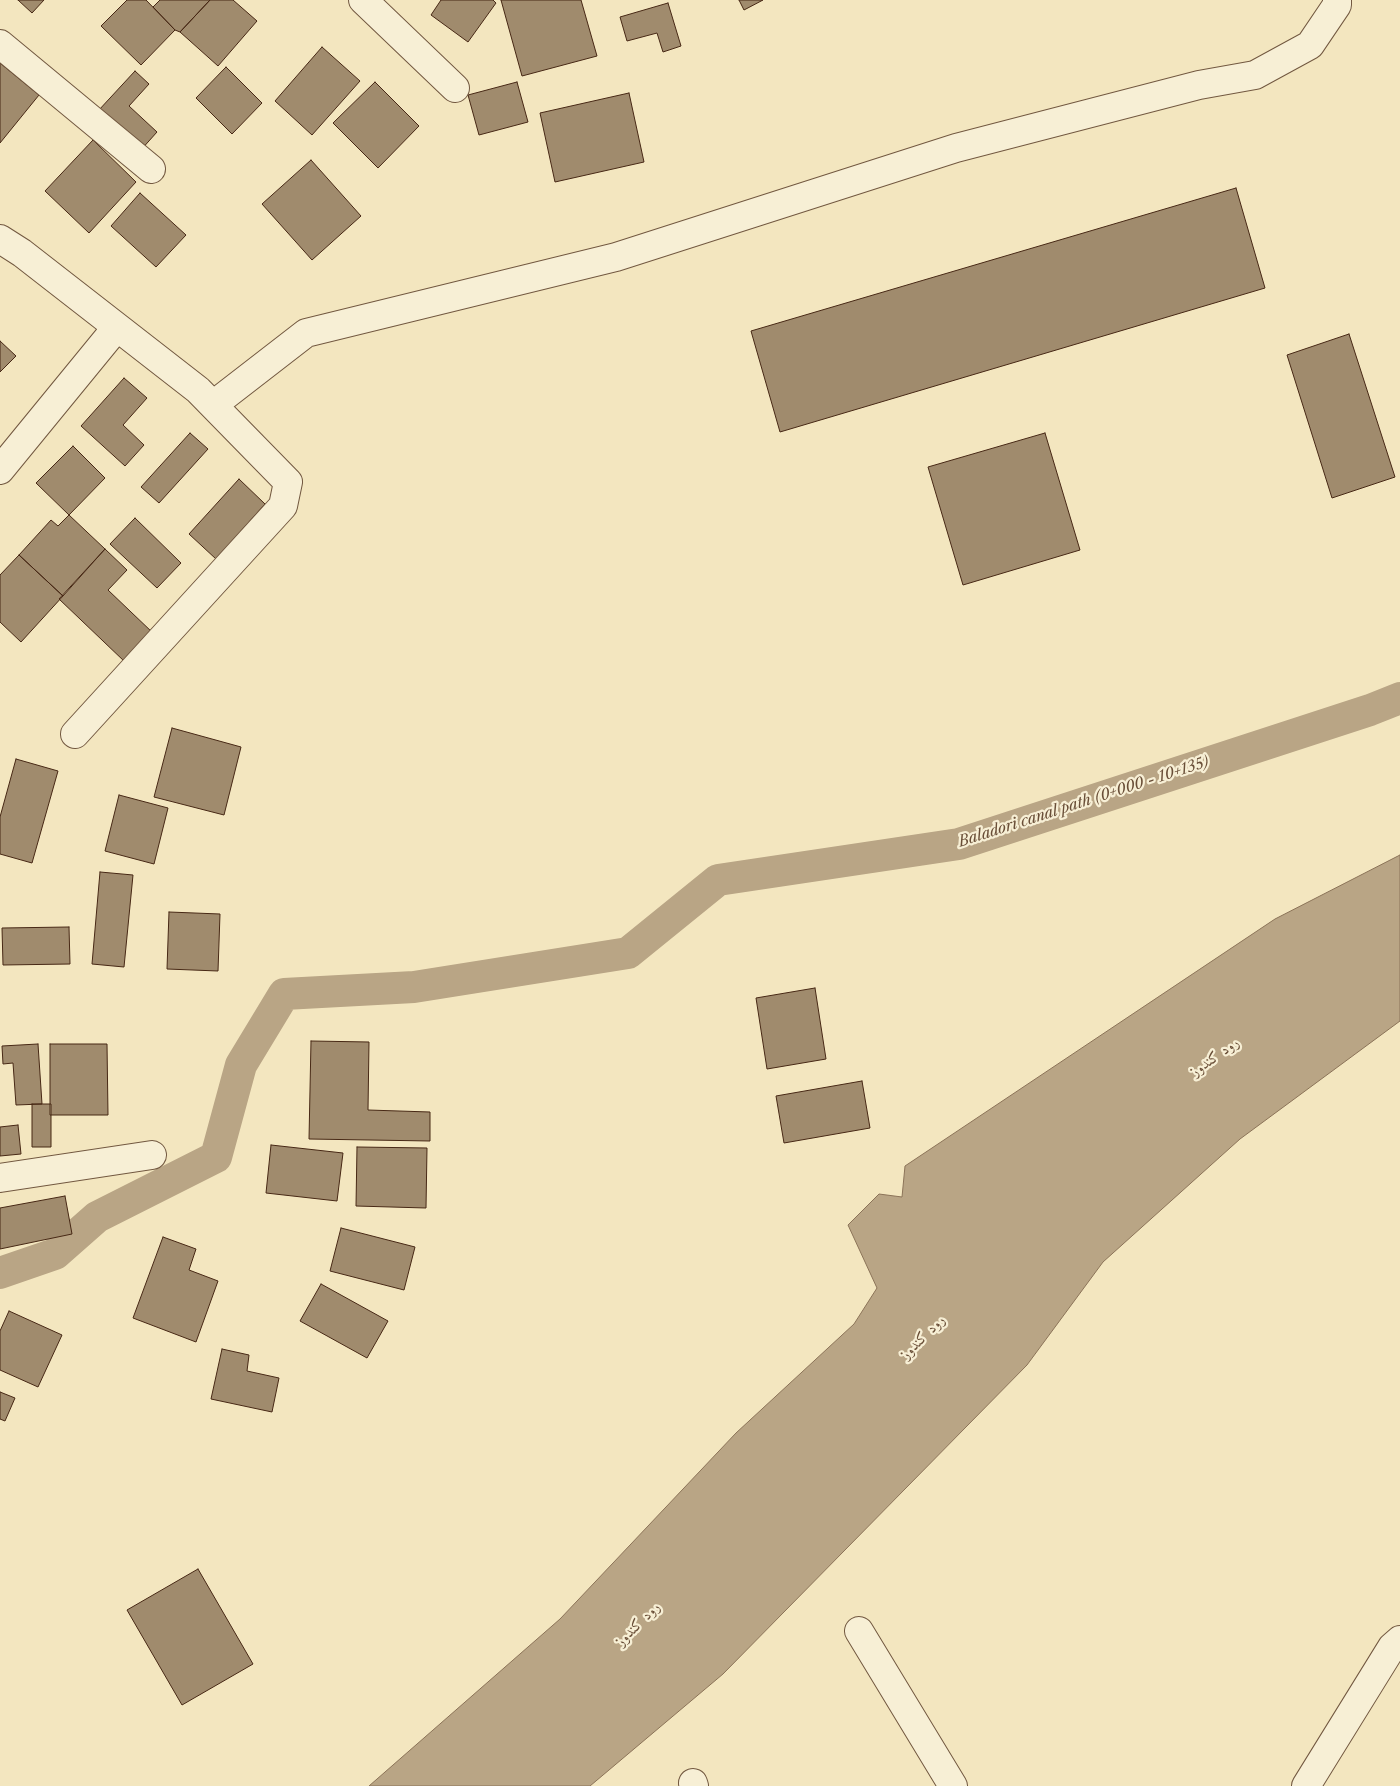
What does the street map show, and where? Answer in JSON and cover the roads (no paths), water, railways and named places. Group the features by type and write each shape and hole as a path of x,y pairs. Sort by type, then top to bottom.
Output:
{"street":[{"path":"363,0 454,88"},
{"path":"213,405 306,333 616,257 956,148 1199,85 1254,76 1310,45 1337,5 1337,0"},
{"path":"0,44 151,169"},
{"path":"0,239 22,253 198,390 288,482 283,506 75,734"},
{"path":"0,470 117,327"},
{"path":"0,1178 152,1155"},
{"path":"859,1631 953,1786"},
{"path":"1306,1786 1392,1647 1400,1640"}],"water":[{"name":"رود کندوز","path":"1400,855 1400,1021 1240,1139 1103,1262 1027,1365 723,1674 590,1786 369,1786 560,1619 736,1433 854,1324 877,1288 848,1225 879,1194 902,1197 905,1166 1275,919"}],"waterway":[{"name":"Baladori canal path (0+000 - 10+135)","path":"0,1273 55,1254 97,1217 216,1157 241,1065 284,994 414,987 628,953 718,880 959,844 1370,710 1400,698"}]}
